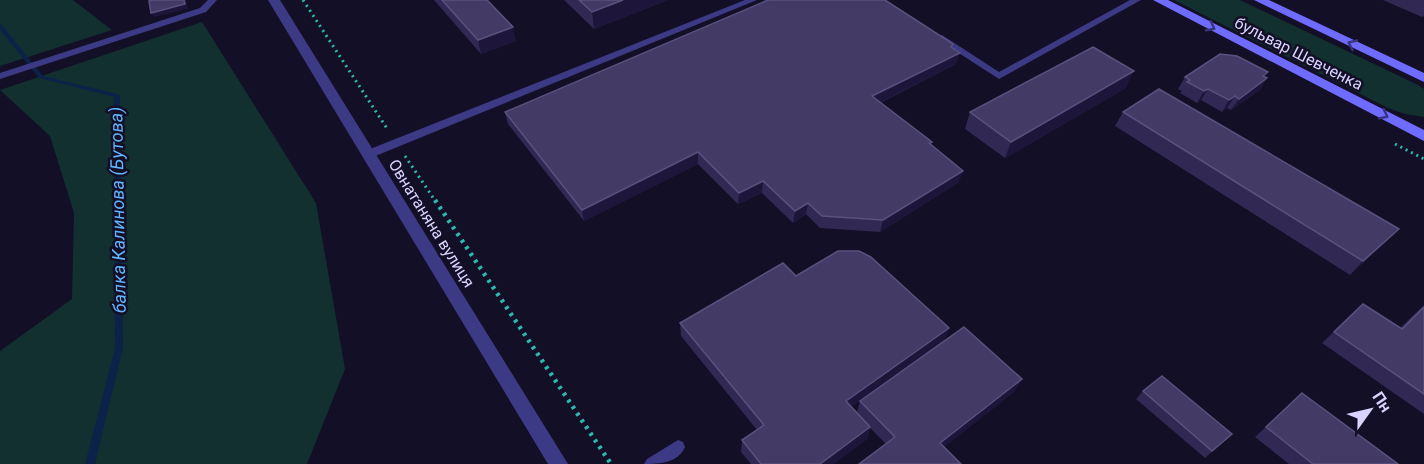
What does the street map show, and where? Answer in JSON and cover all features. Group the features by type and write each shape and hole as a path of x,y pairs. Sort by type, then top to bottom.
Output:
{"main road":[{"name":"бульвар Шевченка","path":"1159,0 1424,136"},
{"name":"бульвар Шевченка","path":"1260,0 1424,78"}],"street":[{"name":"Овнатаняна вулиця","path":"274,0 559,464"}],"lane":[{"path":"2,75 203,10 213,0"},
{"path":"369,154 673,37 753,0"},
{"path":"931,32 999,76 1137,0"},
{"path":"652,464 678,447"}],"path":[{"path":"303,0 611,464"}],"green space":[{"path":"0,0 73,0 112,30 0,66"},
{"path":"1174,0 1240,0 1418,85 1424,89 1424,117 1388,108"},
{"path":"202,22 316,203 345,369 307,464 0,464 0,351 72,299 74,213 50,136 0,90"}],"building":[{"path":"184,0 185,4 151,13 149,1"},
{"path":"442,0 487,0 513,27 478,40"},
{"path":"579,0 623,0 592,12"},
{"path":"768,0 885,0 953,44 951,47 960,53 872,96 932,142 929,143 963,171 883,220 822,216 808,203 795,211 763,181 739,193 698,152 582,210 505,112"},
{"path":"1093,47 1134,71 1011,142 970,112"},
{"path":"1220,54 1237,56 1268,72 1263,76 1267,78 1239,99 1235,96 1229,100 1208,89 1204,91 1187,82 1190,80 1185,77"},
{"path":"1159,89 1399,229 1363,261 1123,112"},
{"path":"838,251 859,251 871,257 949,328 846,401 870,427 820,464 761,464 742,440 764,425 680,323 783,263 796,276"},
{"path":"1363,304 1402,329 1424,307 1424,394 1334,332"},
{"path":"964,327 1022,379 940,443 961,464 859,464 895,437 860,401"},
{"path":"1162,376 1232,434 1212,451 1143,391"},
{"path":"1302,393 1398,464 1313,464 1266,427"}],"waterway":[{"name":"балка Калинова (Бутова)","path":"0,26 41,77 117,96 119,348 90,464"}]}
